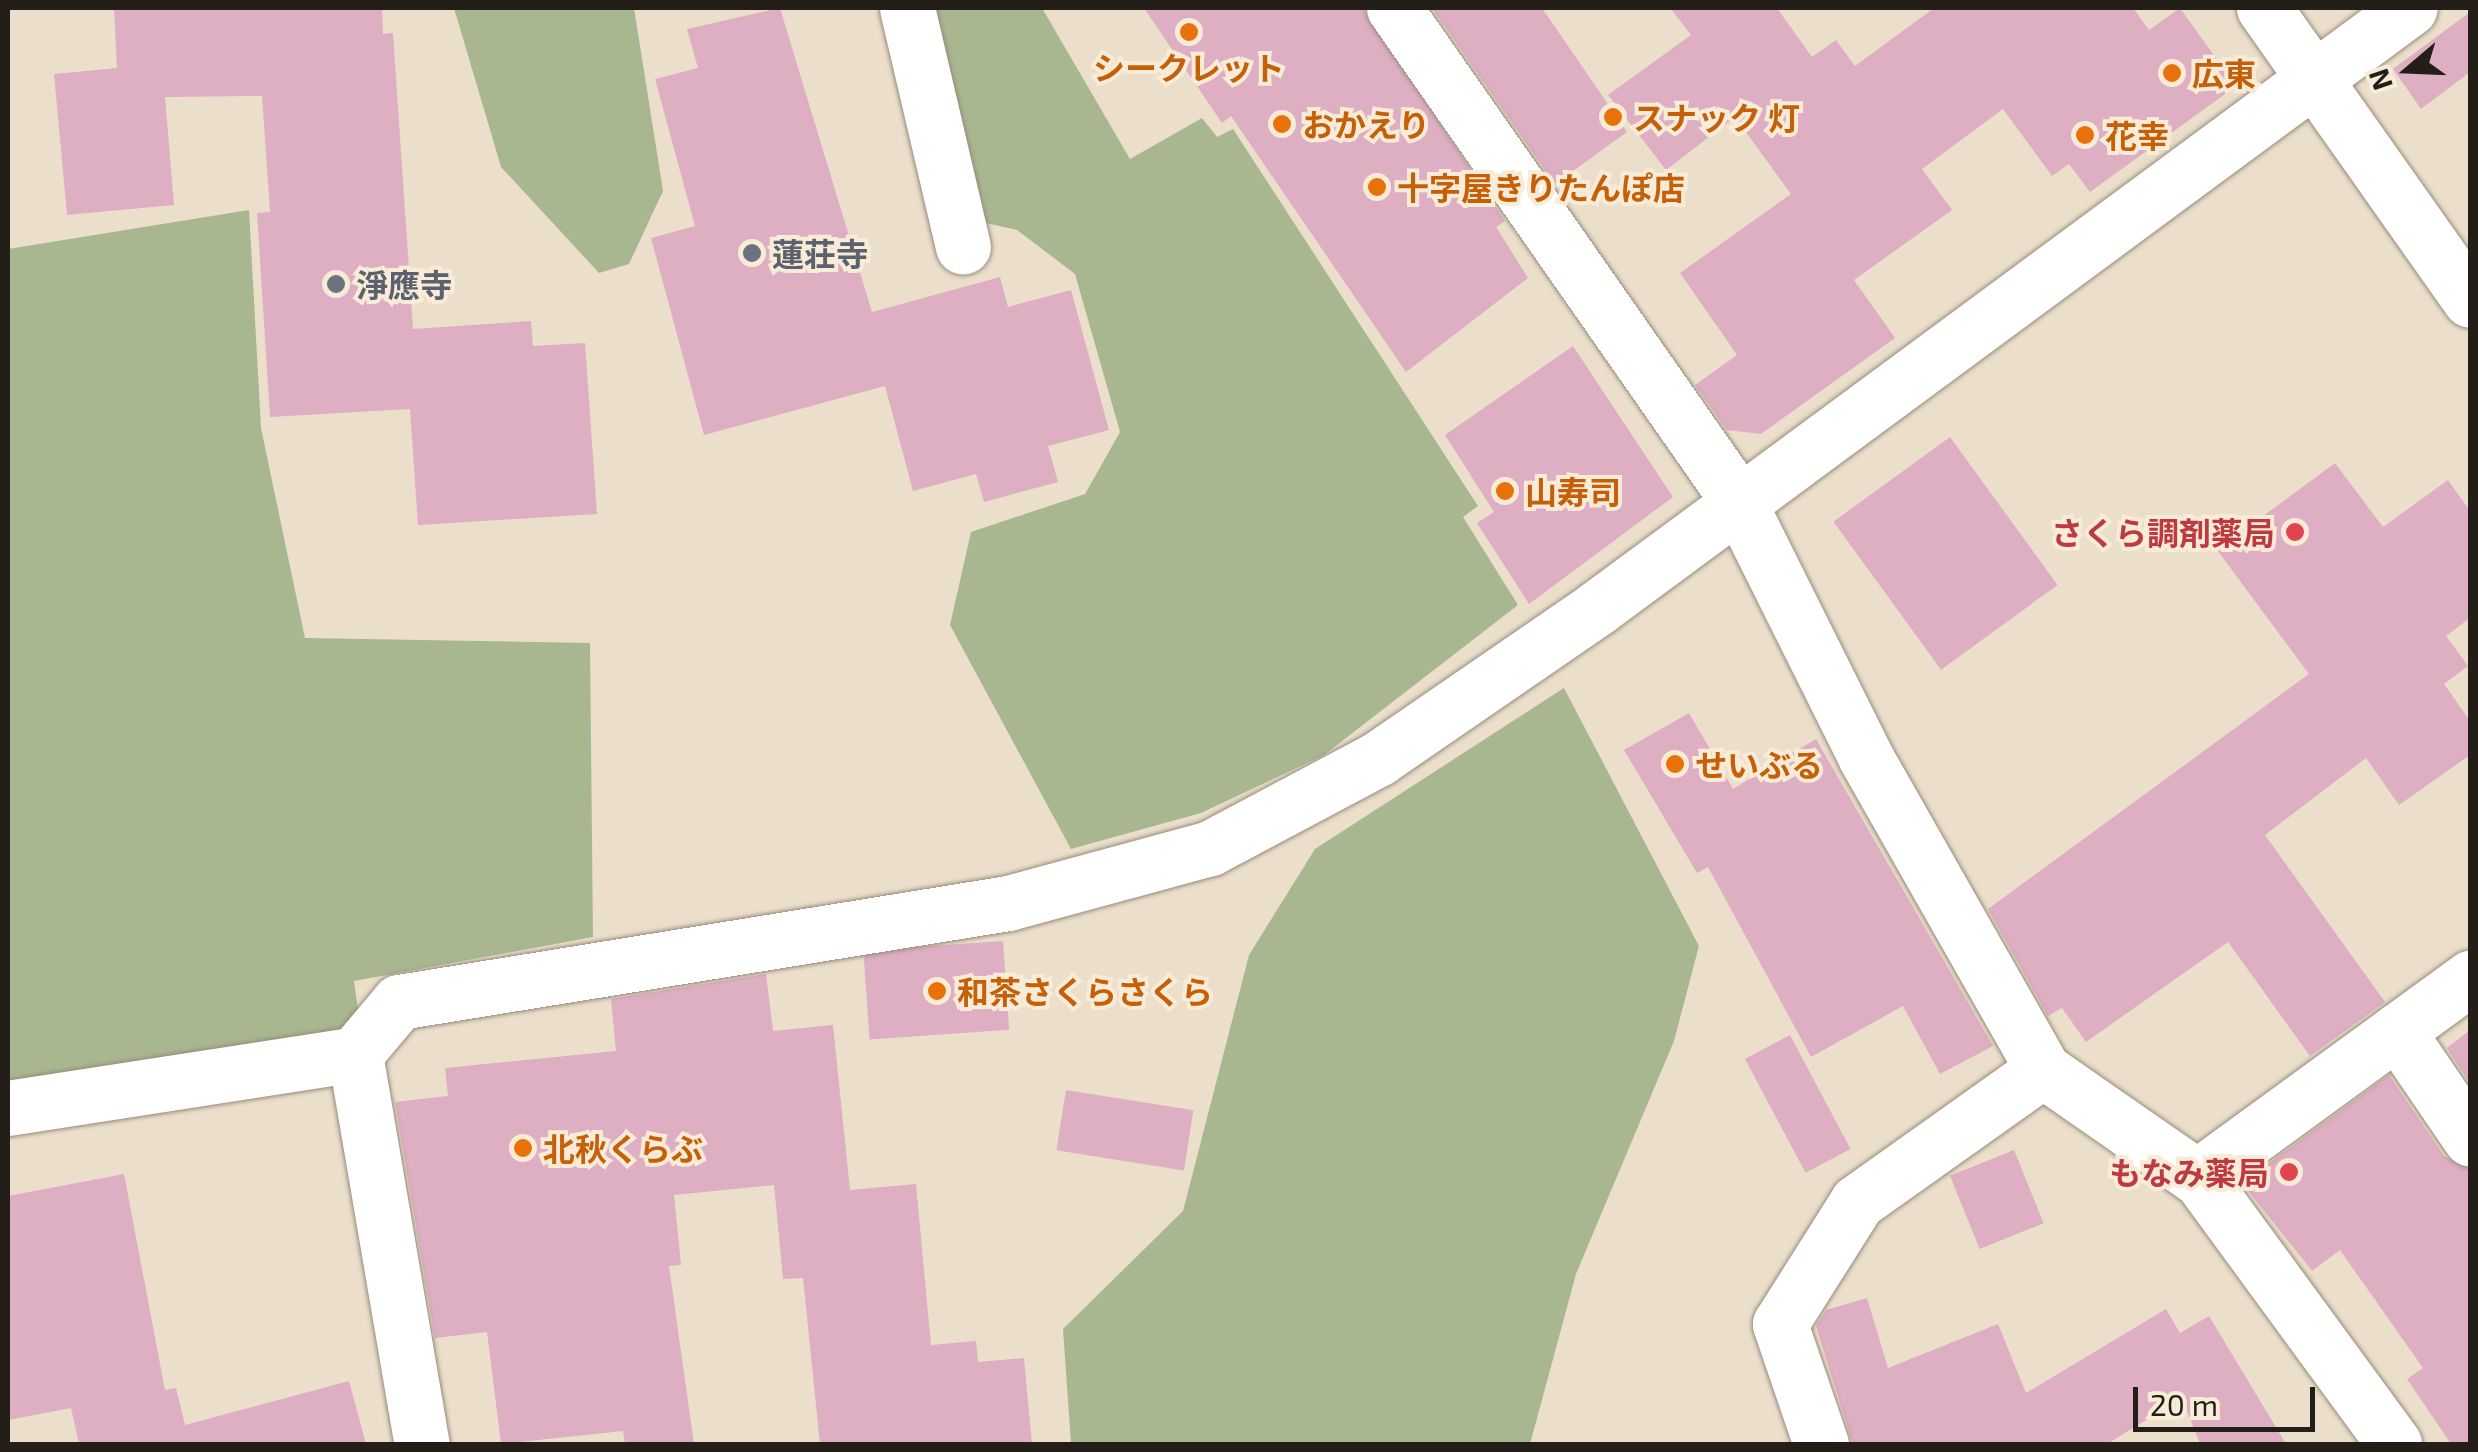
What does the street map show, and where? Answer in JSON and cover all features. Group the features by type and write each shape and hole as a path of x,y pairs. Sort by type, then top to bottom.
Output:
{"street":[{"path":"906,8 964,247"},
{"path":"1394,8 1737,499 1866,758 2043,1070 2197,1177 2394,1444"},
{"path":"2264,8 2470,300"},
{"path":"8,1108 355,1054 399,1002 1008,903 1210,848 1379,758 2410,8"},
{"path":"2197,1177 2470,978"},
{"path":"2397,1031 2470,1138"},
{"path":"355,1054 422,1444"},
{"path":"1821,1444 1780,1324 1858,1202 2043,1070"}],"green space":[{"path":"454,8 634,8 663,191 629,264 599,273 501,167"},
{"path":"944,8 1042,8 1130,159 1202,118 1217,137 1233,129 1478,506 1463,517 1518,605 1324,755 1201,813 1071,849 950,625 971,532 1085,494 1120,432 1075,274 1017,230 977,221 926,14"},
{"path":"249,210 261,428 305,638 590,643 593,937 354,981 361,1031 8,1092 8,249"},
{"path":"1564,688 1699,946 1674,1041 1576,1274 1530,1444 1071,1444 1063,1329 1183,1211 1249,955 1315,849"}],"building":[{"name":"淨應寺","path":"114,8 382,8 383,34 393,33 413,329 531,321 533,346 585,343 597,514 418,525 410,409 270,417 257,213 270,212 262,96 165,97 174,205 67,215 54,74 117,68"},
{"name":"蓮荘寺","path":"780,8 872,312 1000,277 1008,307 1071,290 1109,430 1048,446 1058,482 984,502 976,474 913,491 885,386 704,435 651,238 695,226 655,79 698,68 687,29"},
{"path":"1144,8 1363,8 1505,221 1496,227 1528,278 1406,372 1231,116 1222,123"},
{"path":"1432,8 1542,8 1627,132 1555,184"},
{"path":"1670,8 1777,8 1812,57 1836,40 1855,66 1934,8 2133,8 2149,30 2180,8 2236,86 2090,192 2069,164 2052,176 2003,109 1922,169 1952,210 1854,280 1895,338 1761,434 1727,430 1695,385 1737,355 1680,273 1791,194 1735,117 1666,170 1608,95 1691,35"},
{"path":"2470,12 2470,72 2421,109 2393,69"},
{"path":"1573,346 1673,497 1529,604 1477,523 1494,512 1445,435"},
{"path":"1950,437 2058,585 1941,670 1834,522"},
{"path":"2335,463 2383,527 2448,480 2470,511 2470,618 2446,636 2468,666 2444,684 2470,721 2470,755 2399,805 2366,758 2265,835 2385,1002 2310,1056 2228,942 2086,1042 2062,1008 2048,1016 1988,909 2309,674 2217,550"},
{"path":"1689,713 1733,789 1816,739 1993,1046 1940,1074 1903,1006 1811,1057 1708,867 1697,873 1624,750"},
{"name":"和茶さくらさくら","path":"1003,941 1009,1030 870,1040 863,951"},
{"path":"766,974 773,1031 833,1025 850,1190 916,1184 931,1345 976,1341 978,1362 1024,1358 1032,1444 820,1444 803,1278 783,1279 774,1185 674,1195 681,1265 669,1266 694,1444 625,1444 623,1431 501,1444 487,1332 435,1338 395,1102 448,1096 445,1068 616,1051 611,999"},
{"path":"2470,1030 2470,1083 2447,1048"},
{"path":"1790,1035 1851,1149 1806,1173 1745,1059"},
{"path":"2389,1075 2444,1156 2470,1169 2470,1444 2451,1444 2407,1379 2423,1368 2340,1250 2312,1271 2242,1183"},
{"path":"1066,1090 1193,1110 1184,1170 1056,1150"},
{"path":"2014,1150 2044,1223 1980,1249 1950,1176"},
{"path":"124,1174 165,1390 176,1388 185,1425 349,1381 366,1444 79,1444 71,1408 8,1420 8,1196"},
{"path":"1867,1298 1888,1368 1998,1324 2026,1393 2166,1309 2180,1333 2209,1316 2286,1444 2200,1444 2182,1398 2107,1444 1853,1444 1816,1326 1826,1310"}],"place":[{"name":"シークレット","path":"1189,32"},
{"name":"広東","path":"2172,73"},
{"name":"スナック 灯","path":"1613,117"},
{"name":"おかえり","path":"1282,124"},
{"name":"花幸","path":"2085,135"},
{"name":"十字屋きりたんぽ店","path":"1377,187"},
{"name":"蓮荘寺","path":"752,253"},
{"name":"淨應寺","path":"336,284"},
{"name":"山寿司","path":"1505,491"},
{"name":"さくら調剤薬局","path":"2295,532"},
{"name":"せいぶる","path":"1675,764"},
{"name":"和茶さくらさくら","path":"937,991"},
{"name":"北秋くらぶ","path":"523,1148"},
{"name":"もなみ薬局","path":"2289,1172"}]}
